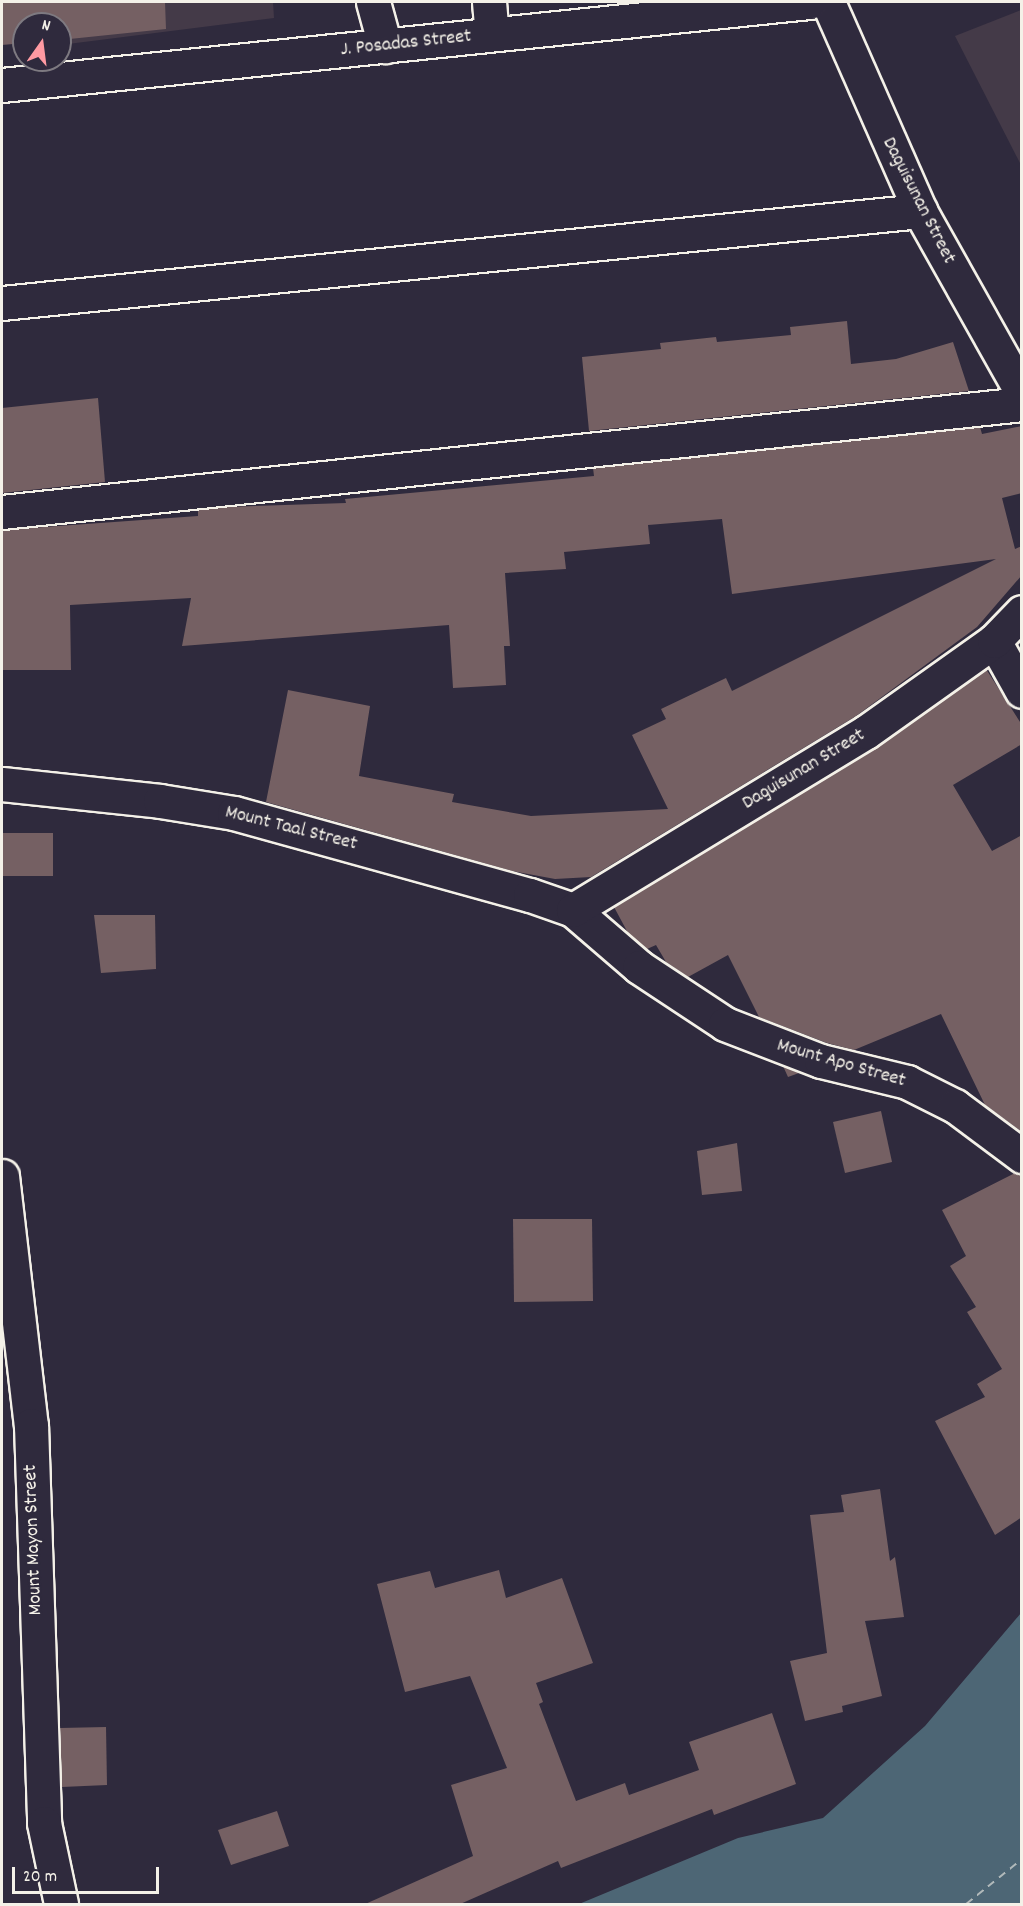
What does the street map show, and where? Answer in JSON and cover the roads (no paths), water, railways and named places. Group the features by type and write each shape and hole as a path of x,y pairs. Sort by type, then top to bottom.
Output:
{"street":[{"path":"373,2 385,46"},
{"path":"489,2 492,34"},
{"name":"J. Posadas Street","path":"2,85 385,46 718,6 810,2"},
{"name":"Daguisunan Street","path":"828,2 920,211 1022,393"},
{"path":"2,303 920,211"},
{"path":"2,512 1022,404"},
{"name":"Daguisunan Street","path":"573,910 867,732 994,641 1022,612"},
{"path":"994,641 1022,691"},
{"name":"Mount Taal Street","path":"2,784 160,801 234,813 488,881 573,910"},
{"name":"Mount Apo Street","path":"573,910 639,967 724,1024 821,1061 907,1082 955,1106 1022,1156"},
{"name":"Mount Mayon Street","path":"2,1176 31,1425 44,1823 61,1905"}],"water":[{"path":"1021,1613 1021,1904 579,1904 738,1838 823,1818 925,1726"}]}
